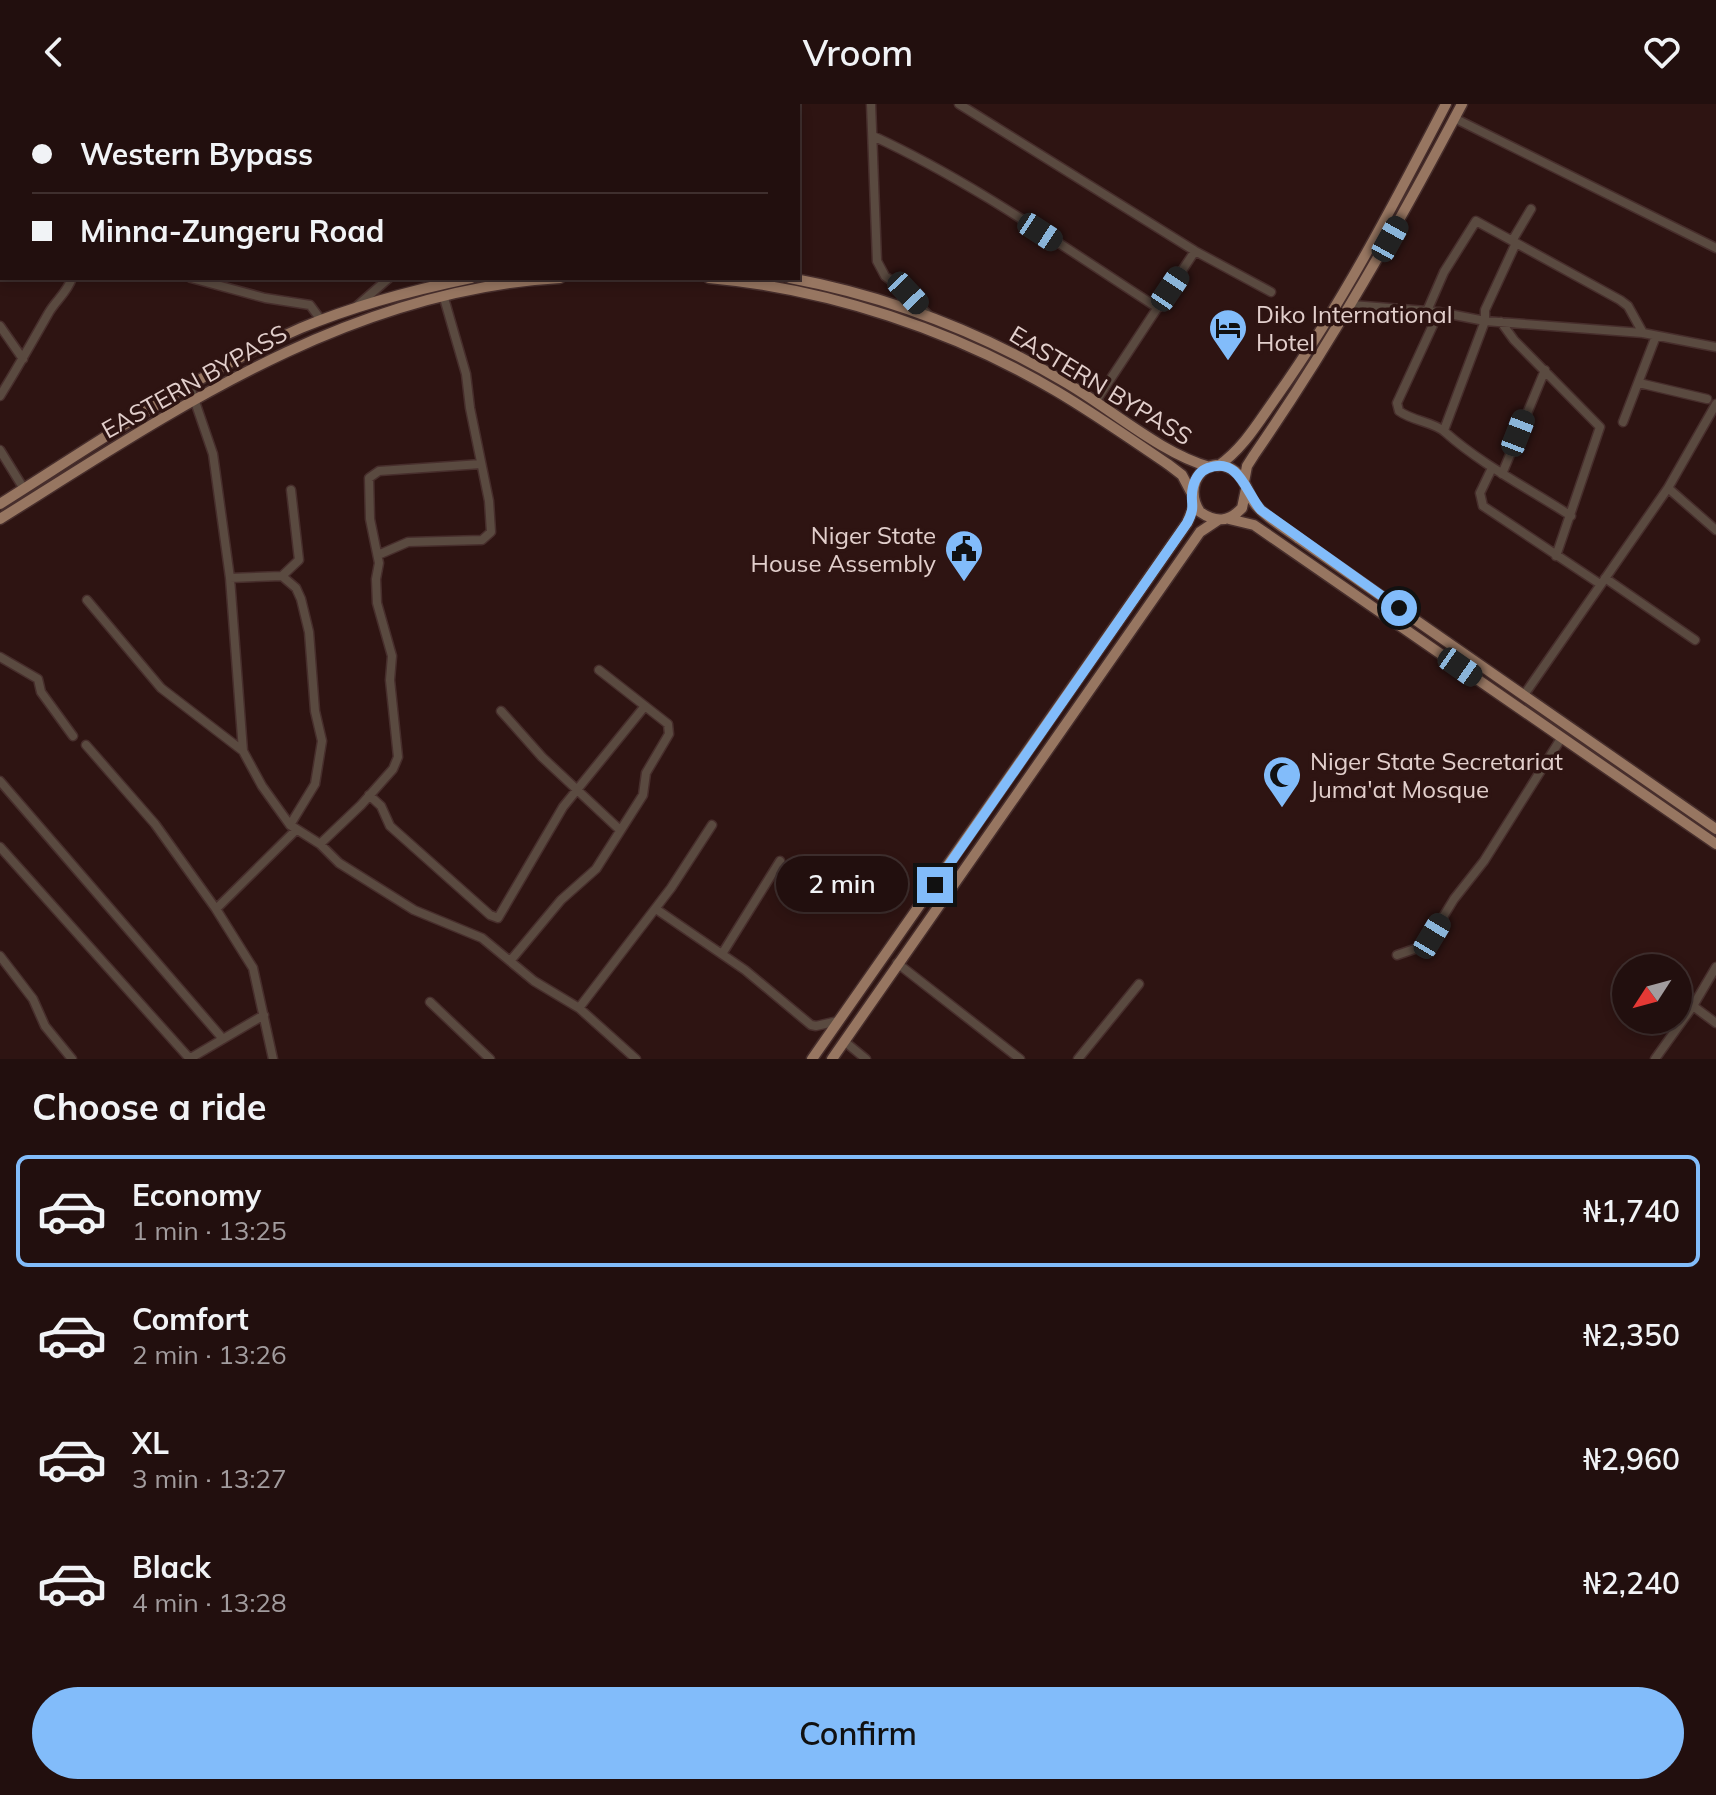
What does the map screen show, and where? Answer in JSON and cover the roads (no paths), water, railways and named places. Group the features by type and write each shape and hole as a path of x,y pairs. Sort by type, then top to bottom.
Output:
{"main road":[{"path":"812,1059 1178,536 1191,514 1197,478 1241,447 1302,360 1391,209 1446,104"},
{"path":"832,1059 1200,532 1242,508 1247,466 1352,305 1462,104"},
{"path":"1391,209 1403,216"},
{"name":"EASTERN BYPASS","path":"0,504 238,360 321,320 354,308 461,280"},
{"name":"EASTERN BYPASS","path":"0,519 195,399 303,342 359,321 444,298 501,285 543,280"},
{"name":"EASTERN BYPASS","path":"730,280 856,306 926,330 995,359 1056,391 1169,465 1186,480 1193,499"},
{"name":"EASTERN BYPASS","path":"799,280 860,294 931,318 1000,347 1096,401 1182,458 1214,466"},
{"path":"1214,466 1234,470 1261,510 1299,539 1716,829"},
{"path":"1193,499 1200,512 1222,520 1254,525 1716,844"},
{"path":"966,841 977,850"}],"street":[{"path":"871,104 877,261 885,276 908,293 931,318"},
{"path":"959,104 1195,251 1271,292"},
{"path":"1454,118 1716,248"},
{"path":"873,136 969,187 1158,308"},
{"path":"1444,430 1485,321 1485,310 1531,209"},
{"path":"1427,311 1442,276 1473,223 1480,222 1620,300 1628,306 1643,333"},
{"path":"1096,401 1195,251"},
{"path":"0,396 49,311 65,294 71,280"},
{"path":"198,280 265,298 310,305 321,320"},
{"path":"354,308 387,280"},
{"path":"378,555 408,542 482,540 491,532 489,501 464,365 444,298"},
{"path":"1352,305 1439,312 1485,321 1643,333 1716,347"},
{"path":"1439,312 1397,407 1401,414 1444,430 1450,438 1492,468 1571,516"},
{"path":"1501,322 1514,340 1600,427 1556,556"},
{"path":"0,326 23,359"},
{"path":"1623,422 1656,336"},
{"path":"1502,474 1545,370"},
{"path":"1639,383 1707,399"},
{"path":"190,387 213,454 230,578 243,751"},
{"path":"1524,695 1668,488 1716,404"},
{"path":"0,450 24,489"},
{"path":"320,844 393,769 398,757 390,680 392,656 377,603 378,555 368,498 371,475 379,471 481,464"},
{"path":"1492,468 1480,493 1483,506 1556,556 1603,581 1695,640"},
{"path":"1668,488 1716,530"},
{"path":"230,578 282,576 299,560 291,490"},
{"path":"216,909 293,827 315,784 322,741 315,711 309,632 296,588 282,576"},
{"path":"87,600 161,688 243,751 262,786 293,827 382,892 432,920 482,938 534,981 579,1008 636,1059"},
{"path":"0,657 38,679 41,692 73,736"},
{"path":"511,960 561,900 596,869 643,795 646,773 670,729 668,724 599,670"},
{"path":"369,795 381,806 390,826 490,915 498,918 563,807 645,706"},
{"path":"501,711 530,745 620,830"},
{"path":"1397,955 1426,945 1454,899 1484,861 1562,737"},
{"path":"86,745 155,824 216,909 253,968 273,1059"},
{"path":"0,781 223,1039"},
{"path":"579,1008 656,909 712,825"},
{"path":"0,847 190,1059 264,1015"},
{"path":"722,954 780,861"},
{"path":"656,909 722,954 811,1025 838,1021"},
{"path":"0,956 33,999 45,1026 72,1059"},
{"path":"897,963 1020,1059"},
{"path":"1655,1059 1716,967"},
{"path":"1078,1059 1139,984"},
{"path":"430,1002 490,1059"},
{"path":"1693,1006 1716,1023"},
{"path":"844,1041 866,1059"}],"place":[{"name":"Diko International Hotel","path":"1228,362"},
{"name":"Niger State House Assembly","path":"964,583"},
{"name":"Niger State Secretariat Juma'at Mosque","path":"1282,809"}]}
